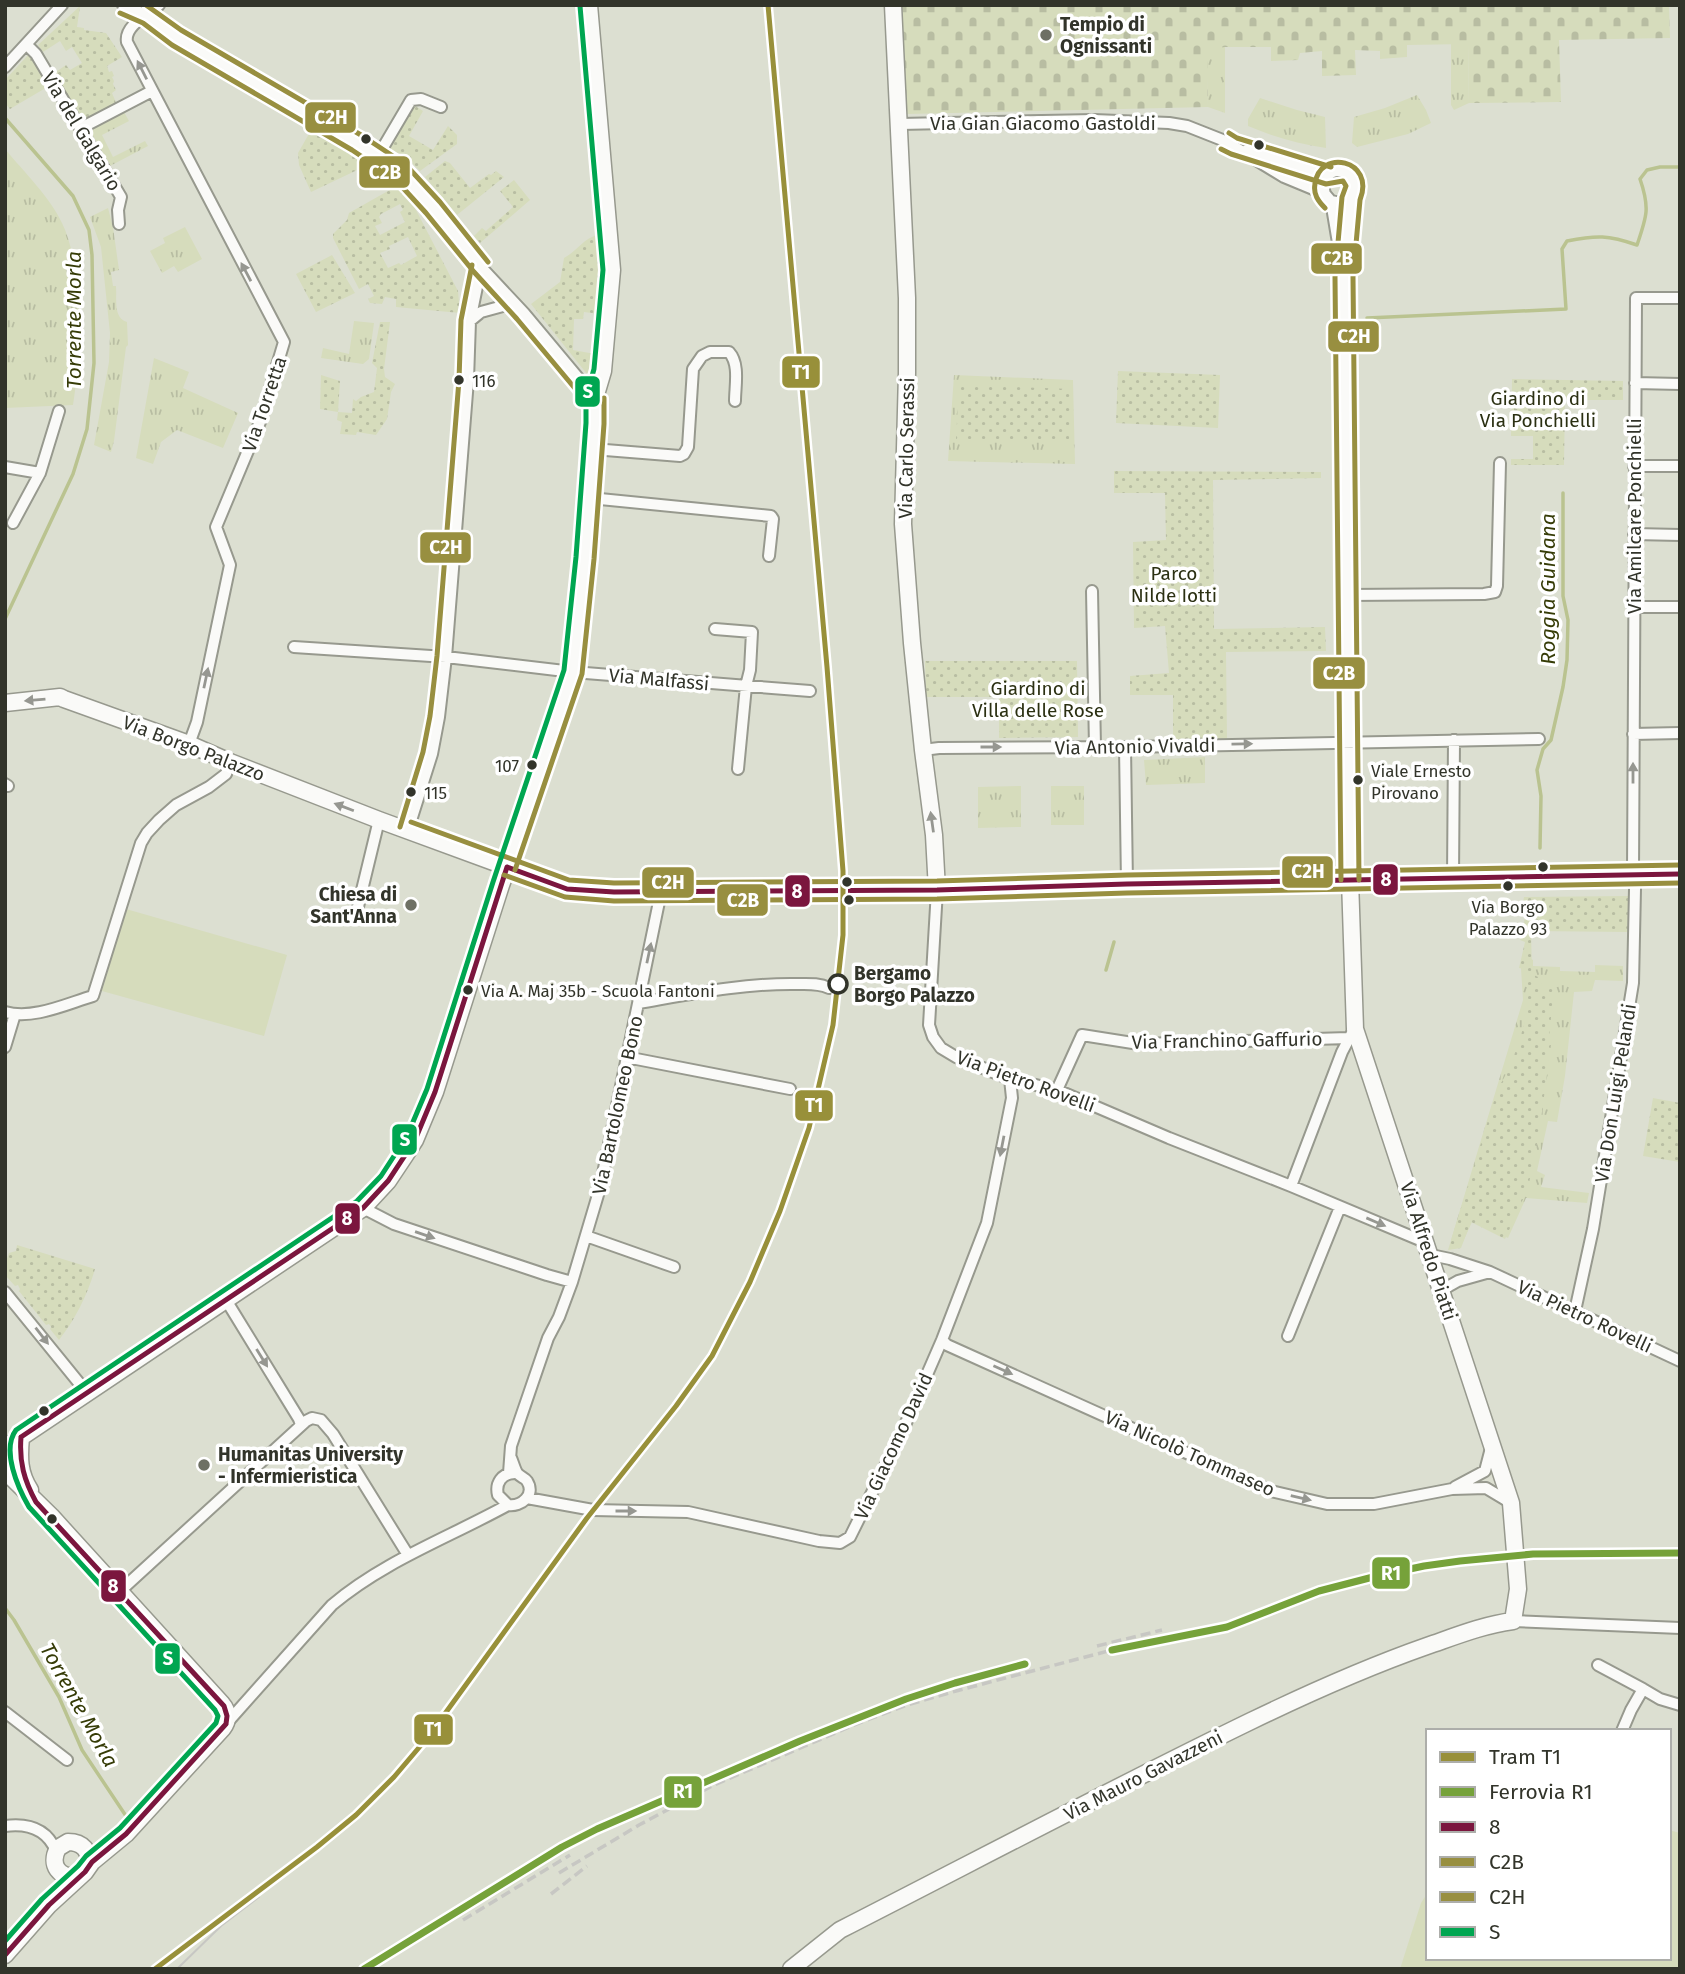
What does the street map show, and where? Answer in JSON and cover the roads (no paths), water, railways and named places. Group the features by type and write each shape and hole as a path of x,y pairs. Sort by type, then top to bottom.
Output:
{"street":[{"path":"5,67 62,5"},
{"path":"123,5 147,15 176,37 400,171 594,398"},
{"path":"147,15 159,5"},
{"path":"5,1448 363,1208 388,1181 415,1140 435,1093 573,672 590,498 594,398 603,371 612,270 589,5"},
{"name":"Via Carlo Serassi","path":"893,5 907,298 904,524 913,656 934,835 937,890"},
{"name":"Via Torretta","path":"147,15 129,29 126,37 284,342 260,422 216,527 229,565 197,722 189,744"},
{"name":"Via del Galgario","path":"26,44 36,54 121,197 119,224"},
{"path":"81,128 152,91"},
{"path":"378,156 411,100 421,99 441,107"},
{"name":"Via Gian Giacomo Gastoldi","path":"900,124 1094,120 1169,123 1187,126 1230,143"},
{"path":"1230,143 1328,175"},
{"path":"1230,143 1284,177 1341,203 1351,198"},
{"path":"1344,277 1328,197 1323,187 1328,175 1339,170 1350,174 1355,184 1351,198 1344,277 1350,880"},
{"path":"408,830 428,768 439,717 468,380 470,320 481,267"},
{"name":"Via Amilcare Ponchielli","path":"1633,874 1636,298 1680,298"},
{"path":"470,320 479,313 514,303"},
{"path":"593,449 680,456 684,454 688,447 693,369 702,356 710,352 729,352 734,356 735,401"},
{"path":"1635,383 1680,384"},
{"path":"13,523 40,473 59,411"},
{"path":"1347,595 1495,592 1500,463"},
{"path":"1634,466 1680,466"},
{"path":"5,467 40,473"},
{"path":"590,498 771,516 773,519 769,555"},
{"path":"1634,534 1680,534"},
{"path":"1092,591 1095,747"},
{"path":"1633,607 1680,607"},
{"path":"715,629 752,632 738,769"},
{"name":"Via Malfassi","path":"294,647 446,657 573,672 810,691"},
{"name":"Via Borgo Palazzo","path":"5,703 60,697 567,889 614,892 937,890 1680,874"},
{"path":"1633,734 1680,733"},
{"name":"Via Antonio Vivaldi","path":"923,750 1539,739"},
{"path":"1453,877 1454,740"},
{"path":"1125,747 1127,884"},
{"path":"5,1046 10,1013 35,1013 93,996 146,833 176,805 226,774 230,762"},
{"path":"355,919 379,820"},
{"name":"Via Don Luigi Pelandi","path":"1575,1311 1593,1229 1633,983 1633,874"},
{"name":"Via Alfredo Piatti","path":"1350,880 1352,1033 1429,1249 1491,1448 1511,1503 1518,1589 1513,1621"},
{"name":"Via Pietro Rovelli","path":"937,890 929,1025 941,1048 1010,1079 1057,1090 1291,1186 1450,1259 1490,1272 1680,1362"},
{"name":"Via Bartolomeo Bono","path":"514,1474 511,1447 548,1338 572,1282 600,1188 661,892"},
{"path":"639,1003 770,983 821,984 829,988"},
{"path":"1291,1186 1342,1052 1352,1033"},
{"name":"Via Franchino Gaffurio","path":"1057,1090 1080,1038 1084,1035 1139,1044 1352,1033"},
{"path":"626,1057 790,1089"},
{"name":"Via Giacomo David","path":"527,1498 593,1510 688,1512 819,1541 839,1543 850,1537 902,1432 942,1340 987,1223 1012,1098 1010,1079"},
{"path":"1288,1336 1340,1207"},
{"path":"363,1208 394,1224 572,1282"},
{"path":"586,1236 674,1267"},
{"path":"1442,1290 1458,1281 1490,1272"},
{"path":"5,1292 88,1394"},
{"path":"226,1300 301,1425"},
{"name":"Via Nicolò Tommaseo","path":"942,1340 947,1345 1271,1491 1327,1504 1374,1504 1452,1489 1486,1488 1511,1503"},
{"path":"120,1592 301,1425 312,1418 321,1420 333,1434 408,1555"},
{"path":"21,1437 20,1469 36,1502"},
{"name":"Via Nicolò Tommaseo","path":"1452,1489 1485,1471 1491,1448"},
{"path":"5,1471 224,1706 226,1724"},
{"name":"Via Bartolomeo Bono","path":"504,1502 497,1491 499,1482 501,1478 514,1474 528,1482 527,1498"},
{"path":"5,1955 83,1871 126,1834 332,1605 374,1573 485,1517 504,1502 516,1505 527,1498"},
{"path":"1513,1621 1680,1628"},
{"name":"Via Mauro Gavazzeni","path":"791,1969 840,1930 1179,1755 1315,1690 1393,1658 1494,1623 1513,1621"},
{"path":"1598,1665 1660,1699 1680,1705"},
{"path":"1623,1729 1643,1689"},
{"path":"224,1706 244,1703"},
{"path":"5,1712 67,1760"},
{"path":"5,1826 15,1825 43,1832 56,1851 54,1863 59,1872 69,1877 83,1871 89,1856 78,1843 65,1843 56,1851"}],"waterway":[{"name":"Torrente Morla","path":"5,118 73,196 89,230 94,363 87,429 73,474 5,619"},
{"name":"Roggia Guidana","path":"1367,318 1566,309 1562,249 1567,241 1602,237 1637,245 1646,212 1640,179 1647,170 1680,167"},
{"name":"Roggia Guidana","path":"1540,848 1541,796 1537,770 1543,749 1551,740 1567,660 1568,620 1563,596 1563,493"},
{"name":"Roggia Guidana","path":"1106,970 1114,942"},
{"name":"Torrente Morla","path":"5,1608 59,1697 82,1750 126,1816"}],"tram line":[{"name":"T1","path":"155,1969 356,1815 394,1777 428,1737 587,1518 712,1356 750,1282 780,1211 809,1128 833,1025 843,935 843,871 768,5"},
{"path":"177,1969 221,1926 259,1897"}],"railway":[{"path":"1097,1646 1162,1630"},
{"path":"559,1873 639,1825 714,1785 854,1725 907,1705 1112,1650"},
{"path":"463,1920 570,1855"},
{"path":"551,1894 587,1866"}],"rail line":[{"name":"R1","path":"1112,1650 1227,1627 1319,1591 1424,1566 1533,1554 1680,1553"},
{"name":"R1","path":"364,1969 562,1847 597,1829 800,1741 906,1699 1025,1664"}],"place":[{"name":"Tempio di Ognissanti","path":"1046,35"},
{"name":"116","path":"459,380"},
{"name":"107","path":"532,765"},
{"name":"Viale Ernesto Pirovano","path":"1358,780"},
{"name":"115","path":"411,792"},
{"name":"Via Borgo Palazzo 93","path":"1508,886"},
{"name":"Chiesa di Sant'Anna","path":"411,905"},
{"name":"Bergamo Borgo Palazzo","path":"838,984"},
{"name":"Via A. Maj 35b - Scuola Fantoni","path":"468,990"},
{"name":"Humanitas University - Infermieristica","path":"204,1465"}],"park label":[{"name":"Giardino di Via Ponchielli","path":"1538,409"},
{"name":"Parco Nilde Iotti","path":"1174,584"},
{"name":"Giardino di Villa delle Rose","path":"1038,699"}]}
